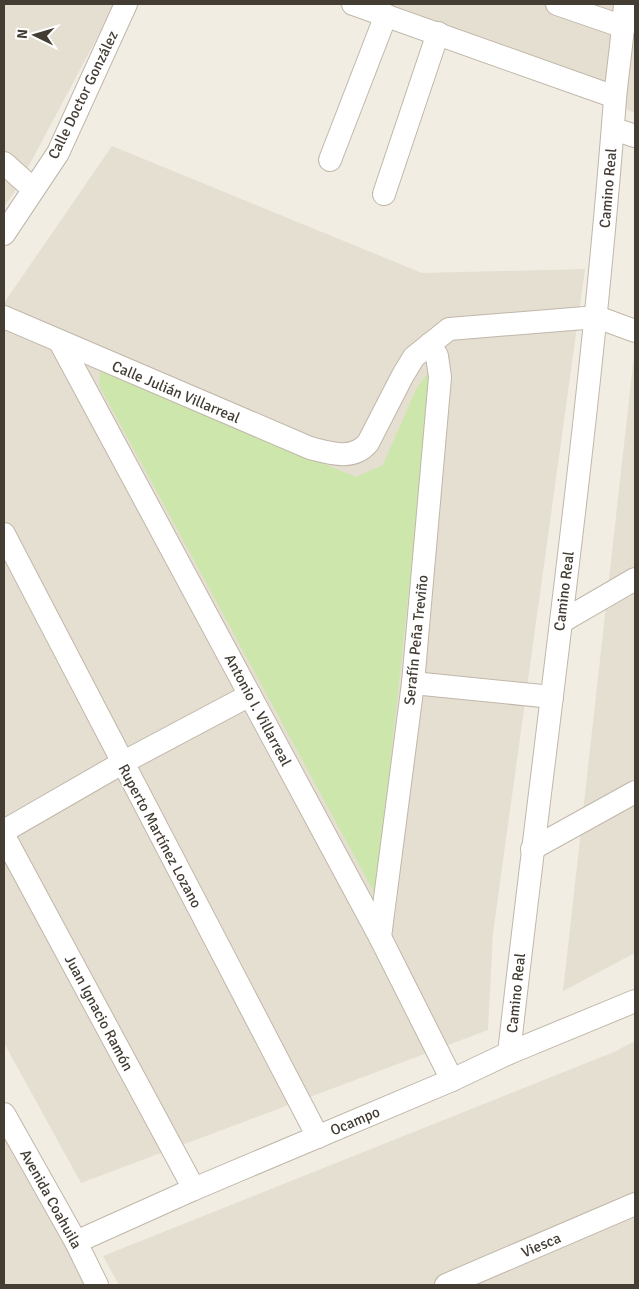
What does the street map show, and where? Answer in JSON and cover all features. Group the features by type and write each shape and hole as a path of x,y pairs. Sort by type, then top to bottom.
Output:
{"street":[{"name":"Calle Doctor González","path":"4,234 32,189 58,153 126,4"},
{"path":"353,4 615,97"},
{"path":"557,4 624,28"},
{"name":"Camino Real","path":"510,1052 532,849 597,317 614,129 615,97 624,28 625,4"},
{"path":"330,160 386,15"},
{"path":"384,194 438,33"},
{"name":"Camino Real","path":"614,129 635,136"},
{"path":"4,163 32,189"},
{"name":"Calle Julián Villarreal","path":"4,317 310,448 331,454 352,454 362,450 368,443 402,375 414,357 430,344"},
{"path":"430,344 449,329 597,317 635,331"},
{"name":"Antonio I. Villarreal","path":"60,342 380,937 452,1080"},
{"name":"Serafín Peña Treviño","path":"380,937 413,683 440,377 437,356 430,344"},
{"name":"Ruperto Martínez Lozano","path":"4,534 318,1137"},
{"path":"561,622 635,579"},
{"path":"413,683 552,697"},
{"path":"4,832 122,763 250,695"},
{"path":"532,849 635,792"},
{"name":"Juan Ignacio Ramón","path":"4,836 194,1189"},
{"name":"Ocampo","path":"76,1242 194,1189 452,1080 510,1052 635,1001"},
{"name":"Avenida Coahuila","path":"5,1122 76,1242 97,1285"},
{"name":"Viesca","path":"446,1285 635,1204"}],"shaded area":[{"path":"4,4 115,4 17,188 4,207"},
{"path":"373,4 635,4 635,113"},
{"path":"112,146 422,273 585,269 493,933 488,1030 81,1183 4,1043 4,303"},
{"path":"635,346 635,953 563,991"},
{"path":"635,1041 635,1285 119,1285 103,1256 614,1052"},
{"path":"4,1120 92,1285 4,1285"}],"green space":[{"path":"433,366 376,896 99,385 100,371 356,477 383,465 416,389"}]}
